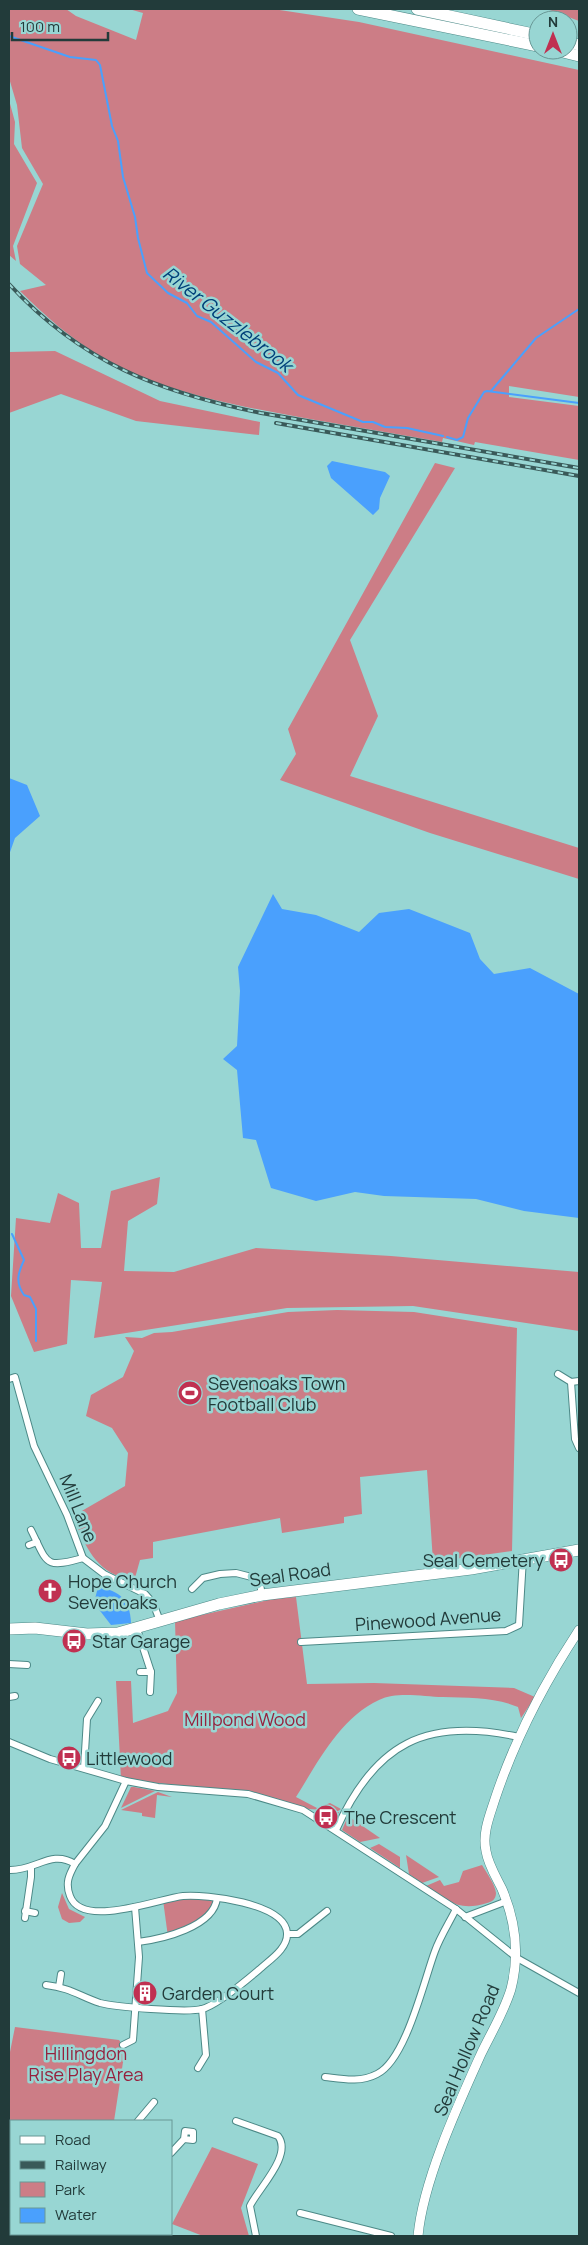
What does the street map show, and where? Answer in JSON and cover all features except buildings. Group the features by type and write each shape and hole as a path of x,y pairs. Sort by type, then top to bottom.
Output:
{"highway":[{"path":"358,9 528,44"},
{"path":"417,9 528,33"},
{"name":"Seal Road","path":"9,1629 35,1628 104,1634 137,1629 219,1604 262,1595 471,1569 523,1558 579,1550"}],"main road":[{"name":"Seal Hollow Road","path":"418,2236 432,2178 469,2082 506,2002 517,1958 514,1929 507,1901 489,1861 485,1843 487,1824 501,1780 519,1737 547,1681 579,1630"}],"street":[{"path":"558,1374 571,1382 579,1381"},
{"name":"Mill Lane","path":"9,1379 15,1377 34,1446 67,1514 83,1558 104,1574 145,1594 153,1603 160,1621"},
{"path":"571,1382 575,1438 579,1448"},
{"path":"31,1530 46,1560 51,1564 60,1564 83,1558"},
{"path":"29,1546 37,1542"},
{"name":"Pinewood Avenue","path":"302,1642 506,1631 519,1625 523,1558"},
{"path":"192,1589 203,1578 236,1573 259,1579 262,1595"},
{"path":"137,1629 150,1672 150,1692"},
{"path":"9,1664 24,1663"},
{"path":"140,1672 150,1672"},
{"path":"84,1768 87,1719 98,1701"},
{"path":"336,1830 358,1787 370,1770 390,1754 410,1742 435,1732 456,1729 492,1731 519,1737"},
{"path":"9,1742 50,1759 126,1781 158,1787 200,1789 255,1796 303,1810 456,1909 517,1958 579,1993"},
{"path":"46,1985 73,1990 102,2003 202,2009 246,1981 271,1959 285,1943 287,1934 284,1923 265,1910 217,1898 184,1896 135,1907 94,1912 80,1908 71,1899 67,1879 75,1864 105,1826 126,1781"},
{"path":"9,1870 30,1868 57,1857 62,1857 75,1864"},
{"path":"30,1868 31,1877 25,1914 35,1913"},
{"path":"138,1942 168,1938 189,1928 213,1909 217,1898"},
{"path":"465,1917 507,1901"},
{"path":"123,2045 133,2040 138,1942 135,1907"},
{"path":"325,2077 352,2081 378,2074 397,2053 416,2011 436,1949 456,1909"},
{"path":"287,1934 298,1934 327,1911"},
{"path":"59,1987 61,1974"},
{"path":"198,2068 206,2061 202,2009"},
{"path":"139,2120 154,2102"},
{"path":"246,2124 249,2116"},
{"path":"236,2121 278,2136 282,2142 282,2151 273,2171 250,2206 256,2236"},
{"path":"172,2152 184,2139"},
{"path":"300,2213 392,2236"}],"green space":[{"path":"9,9 66,9 76,16 136,40 143,13 129,9 273,9 359,22 579,70 579,397 509,386 509,397 579,406 579,460 475,442 474,445 443,438 442,442 252,408 200,396 150,380 91,350 69,335 20,291 46,285 20,264 17,246 43,184 22,148 17,105 9,78"},
{"path":"547,9 579,9 579,21 578,10"},
{"path":"9,100 15,122 14,144 37,183 13,246 16,261 9,255"},
{"path":"55,351 160,401 260,422 259,435 136,421 61,394 9,413 9,352"},
{"path":"435,463 455,468 350,640 378,716 350,776 579,848 579,879 430,833 280,780 296,754 288,729"},
{"path":"160,1177 157,1204 128,1221 124,1271 174,1272 256,1248 391,1256 579,1272 579,1331 413,1306 287,1308 94,1338 102,1282 71,1280 67,1344 34,1352 11,1296 16,1218 50,1223 58,1193 79,1203 81,1248 101,1248 111,1191"},
{"path":"337,1310 414,1312 517,1328 512,1551 433,1562 427,1470 360,1477 362,1514 344,1517 344,1523 282,1533 280,1518 153,1542 153,1558 140,1560 135,1578 132,1580 109,1572 101,1565 87,1548 73,1516 125,1486 128,1453 112,1428 86,1416 91,1395 123,1377 134,1351 125,1337 142,1338 154,1333 172,1332 288,1312"},
{"name":"Millpond Wood","path":"296,1597 307,1684 374,1683 514,1688 535,1697 521,1718 518,1707 500,1701 472,1698 394,1696 386,1697 365,1708 341,1729 296,1797 317,1808 330,1803 341,1809 338,1811 309,1809 250,1793 121,1779 116,1681 131,1681 133,1723 168,1711 177,1693 175,1621 273,1599"},
{"path":"131,1787 134,1787 155,1791 121,1808"},
{"path":"158,1792 172,1797 157,1795 155,1818 142,1816 142,1813 121,1810"},
{"path":"314,1812 339,1812 333,1823"},
{"path":"348,1816 380,1838 360,1842 342,1830"},
{"path":"379,1844 400,1857 400,1868 370,1848"},
{"path":"406,1855 439,1877 422,1883 409,1874"},
{"path":"482,1865 496,1893 494,1899 489,1903 461,1906 426,1886 440,1880 444,1886 459,1882 463,1871"},
{"path":"62,1893 69,1909 85,1917 80,1922 69,1923 62,1919 58,1907"},
{"path":"217,1898 202,1919 168,1937 163,1900"},
{"name":"Hillingdon Rise Play Area","path":"15,2027 119,2040 125,2049 114,2120 10,2120 10,2235 90,2236 9,2236 9,2057"},
{"path":"212,2147 258,2164 241,2208 249,2236 203,2236 172,2224"}],"water":[{"path":"332,461 385,472 390,476 380,498 379,509 373,515 331,478 327,466"},
{"path":"9,778 27,785 40,816 15,838 9,855"},
{"path":"273,894 282,909 316,915 359,932 379,913 409,909 470,933 480,959 494,974 530,968 579,994 579,1218 524,1211 476,1199 384,1196 355,1192 316,1201 271,1188 256,1140 243,1138 237,1070 223,1059 237,1046 240,991 238,967"},
{"path":"98,1587 112,1591 122,1598 129,1608 131,1623 111,1625 94,1603"}],"waterway":[{"name":"River Guzzlebrook","path":"9,36 70,57 96,60 100,65 112,126 118,141 123,177 135,217 147,273 168,293 187,303 197,316 211,322 256,362 278,373 298,395 363,422 373,422 385,427 407,428 443,436"},
{"path":"491,391 536,338 579,309"},
{"name":"River Guzzlebrook","path":"447,437 457,440 463,437 468,418 484,392 487,391 579,403"},
{"path":"12,1234 24,1260 19,1273 19,1286 24,1295 30,1297 36,1309 36,1341"}],"railway":[{"path":"9,284 65,335 94,354 156,384 189,395 261,413 579,468"},
{"path":"276,423 579,476"}],"place":[{"name":"Sevenoaks Town Football Club","path":"190,1393"},
{"name":"Seal Cemetery","path":"561,1560"},
{"name":"Hope Church Sevenoaks","path":"50,1591"},
{"name":"Star Garage","path":"74,1641"},
{"name":"Littlewood","path":"69,1758"},
{"name":"The Crescent","path":"326,1817"},
{"name":"Garden Court","path":"145,1993"}]}
